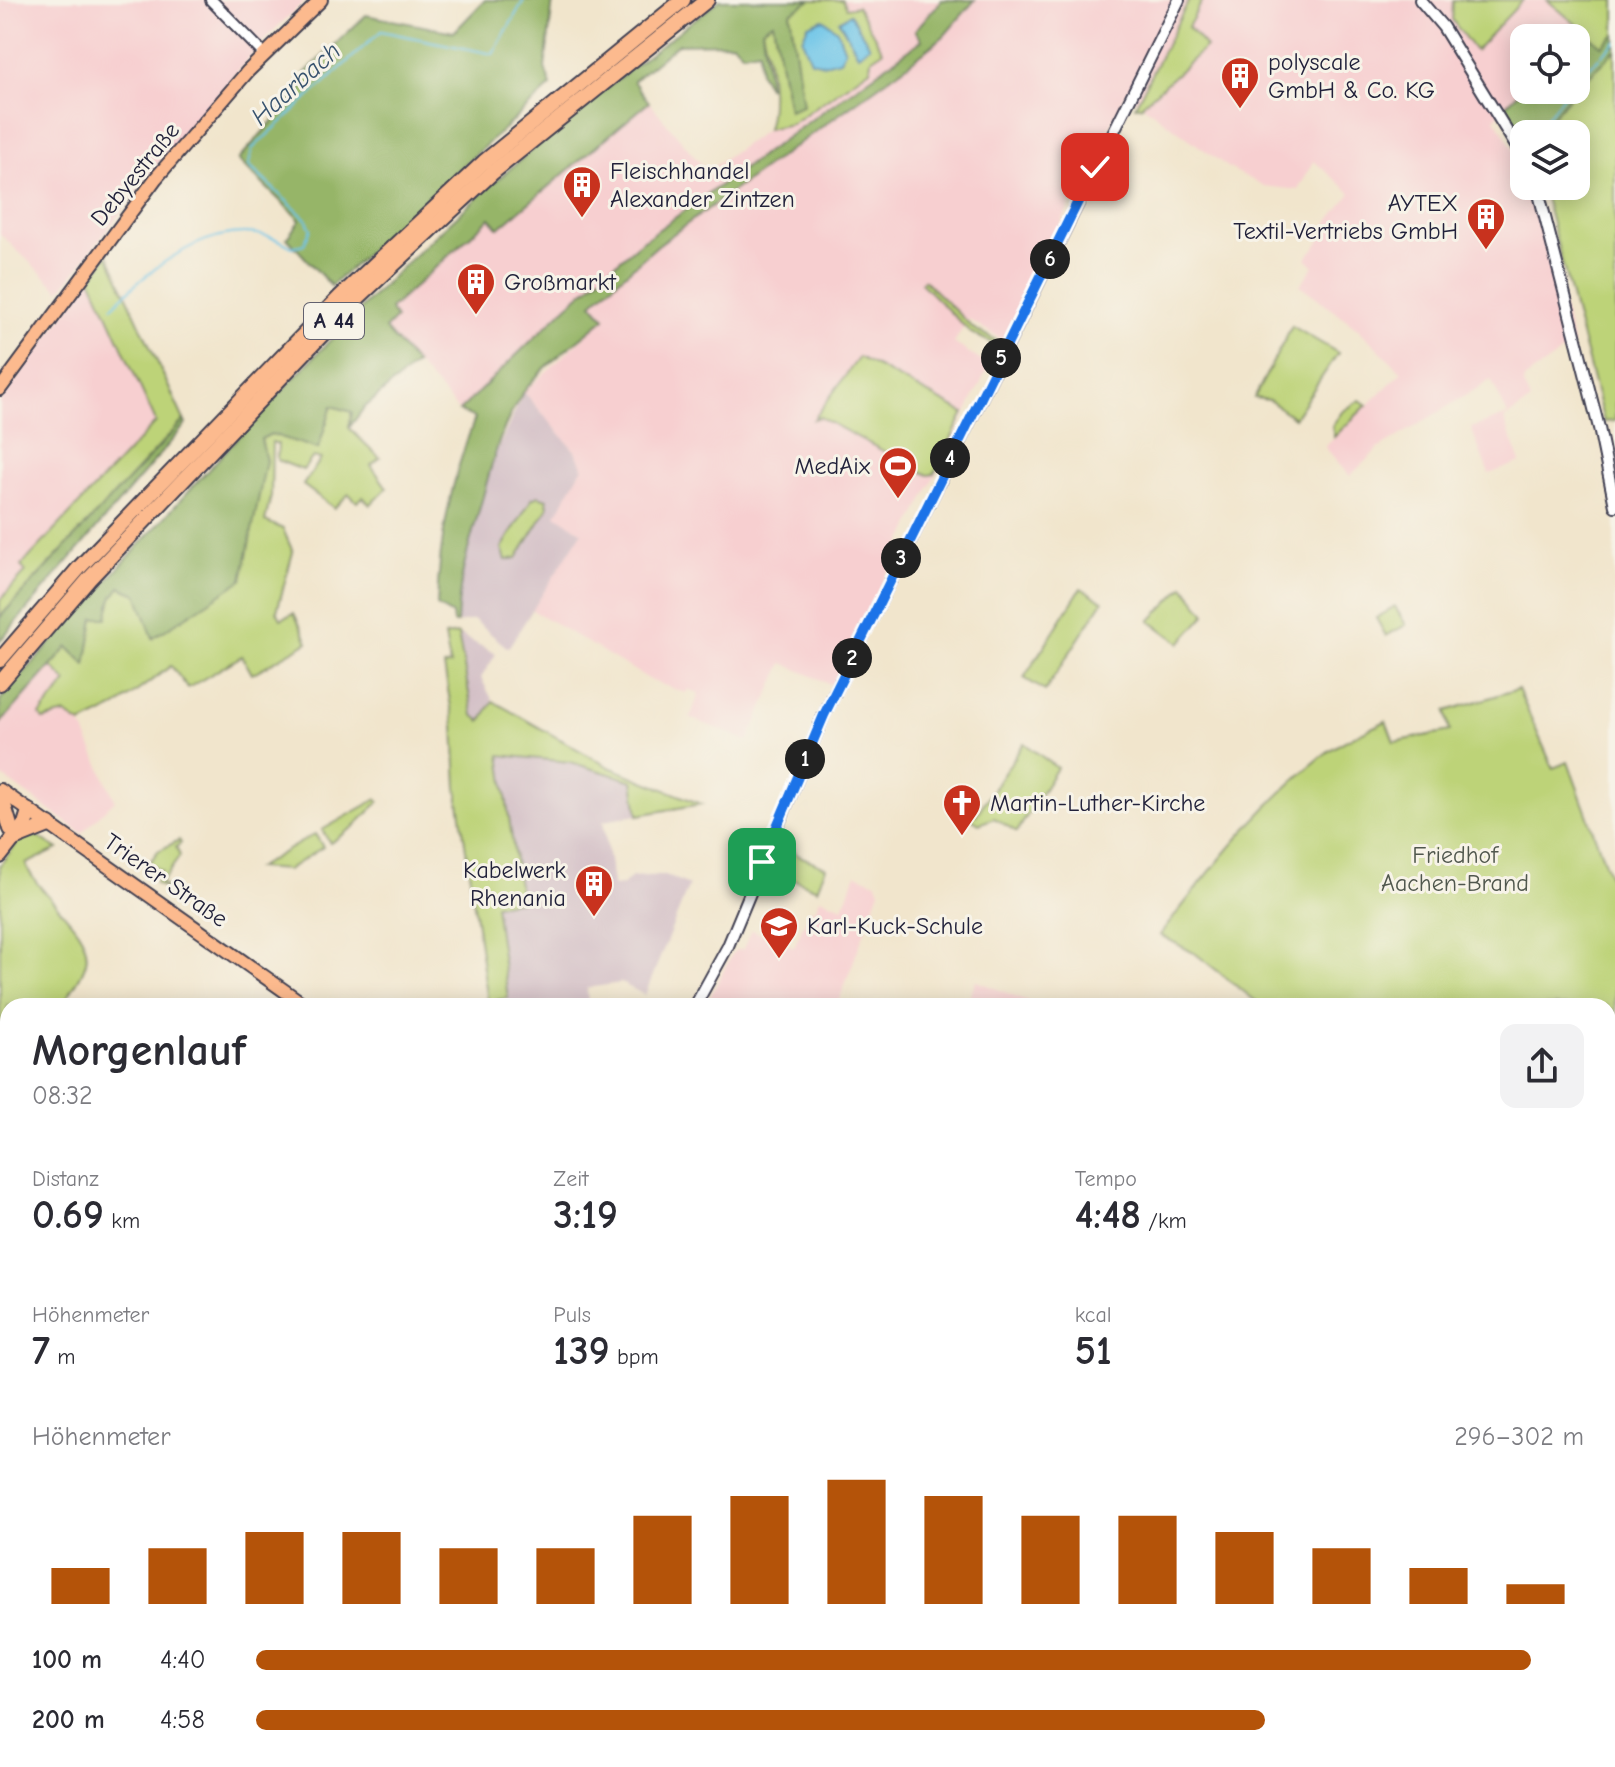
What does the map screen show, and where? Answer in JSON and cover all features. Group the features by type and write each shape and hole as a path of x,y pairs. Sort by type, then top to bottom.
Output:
{"highway":[{"name":"A 44","path":"0,660 79,568 340,297 484,162 683,0"},
{"name":"A 44","path":"0,683 89,579 349,306 493,172 707,0"},
{"path":"0,791 12,834 0,856"},
{"path":"0,847 29,811"},
{"path":"12,834 49,825"}],"main road":[{"name":"Debyestraße","path":"0,389 156,178 265,55 321,0"},
{"name":"Trierer Straße","path":"0,791 295,998"}],"street":[{"path":"211,0 265,55"},
{"path":"699,998 728,946 824,715 1179,0"},
{"path":"1420,0 1443,27 1510,136"},
{"path":"1541,200 1599,428 1615,506"}],"shaded area":[{"path":"0,0 306,0 270,34 161,160 60,291 0,234"},
{"path":"842,0 942,0 915,29 922,39 637,245 567,306 459,411 385,329 396,318 389,309 490,217 499,227 649,102 707,171 767,129 791,124 882,51"},
{"path":"975,0 1453,0 1452,20 1475,51 1523,0 1547,0 1575,24 1510,24 1510,102 1495,118 1510,144 1510,200 1535,200 1573,344 1524,379 1523,385 1531,401 1504,419 1521,462 1489,474 1471,428 1508,415 1491,380 1378,449 1350,476 1325,447 1402,372 1356,327 1300,285 1314,266 1306,259 1329,229 1326,225 1351,193 1314,161 1298,190 1264,186 1229,168 1126,93 1003,340 968,319 954,343 989,366 832,685 783,663 748,741 690,718 699,694 688,689 686,693 652,681 532,610 582,532 555,515 583,467 575,451 524,392 605,318 593,303 658,245 944,36"},
{"path":"91,278 156,422 21,566 27,571 0,600 0,402"},
{"path":"524,392 575,451 583,467 556,515 582,532 508,648 474,620 457,623 458,593 462,562 479,512 487,472"},
{"path":"458,634 496,654 481,678 493,701 609,767 701,804 603,821 613,886 623,885 632,877 665,875 689,885 645,995 621,983 587,988 588,998 508,998 494,905 521,900 497,733 473,715"},
{"path":"51,666 67,682 40,715 43,720 65,714 81,724 115,800 82,833 0,775 0,724"},
{"path":"856,874 876,882 880,890 840,998 709,998 734,951 743,949 751,930 794,947 810,909 815,910 820,898 843,907"},
{"path":"976,981 1020,998 969,998"}],"green space":[{"path":"485,0 553,0 545,68 551,86 331,286 287,238 300,220 238,160 301,89 305,73 366,15 454,32"},
{"path":"720,0 811,0 790,13 803,105 789,110 773,22 762,29 769,88 760,73 759,50 743,53 733,43 678,44 633,81 649,102 499,228 490,218 390,309 396,318 385,329 416,364 364,408 349,428 352,412 332,406 318,449 271,434 261,439 266,461 242,580 153,638 137,594 120,587 112,598 107,618 94,618 86,665 68,647 0,724 0,700 183,497 370,299 453,219 540,143"},
{"path":"811,0 842,0 846,8 857,6 883,51 871,59 870,69 791,124 767,129 771,92 762,29 773,22 789,110 802,104 790,12"},
{"path":"942,0 975,0 944,36 658,245 592,303 605,318 541,372 523,393 507,422 470,542 461,580 457,623 453,623 452,615 437,606 440,557 448,510 475,418 459,411 567,306 637,245 922,40 915,30"},
{"path":"1189,0 1203,0 1188,27 1206,47 1141,106 1135,106"},
{"path":"1453,0 1523,0 1475,51 1452,20"},
{"path":"1547,0 1615,0 1615,34 1602,46 1590,36 1590,24 1576,24"},
{"path":"1615,34 1615,50 1590,75 1590,36 1602,46"},
{"path":"1615,50 1615,421 1604,422 1546,200 1590,200 1590,120 1549,120 1563,104 1590,104 1590,72"},
{"path":"1510,101 1510,104 1563,104 1549,120 1510,120 1510,123 1502,109"},
{"path":"108,255 184,420 0,617 0,600 26,572 21,566 156,422 91,278"},
{"path":"924,280 974,329 1001,343 1000,347 971,333 921,283"},
{"path":"1292,326 1338,353 1294,418 1269,400 1254,398"},
{"path":"859,357 964,413 934,474 928,475 820,417 814,419"},
{"path":"1360,400 1367,405 1334,437 1332,426 1342,412"},
{"path":"332,405 352,412 349,428 380,458 371,465 387,488 370,505 363,497 357,502 349,494 334,508 303,485 321,459 313,457 303,470 277,460 278,444 272,442 271,496 265,521 283,529 293,552 277,611 281,619 294,613 308,642 252,674 242,656 188,688 171,666 116,707 81,724 65,714 43,720 40,715 67,682 51,666 68,647 86,664 94,618 107,617 112,598 120,587 137,594 154,638 266,461 261,439 271,434 318,449"},
{"path":"184,420 186,424 0,641 0,617"},
{"path":"538,496 547,499 548,508 517,558 506,560 502,548 532,499"},
{"path":"1184,586 1206,614 1180,643 1150,621"},
{"path":"1081,588 1103,601 1045,691 1024,678"},
{"path":"1395,607 1406,625 1386,636 1376,618"},
{"path":"458,634 473,715 481,721 493,701 609,767 701,804 638,815 633,781 570,762 500,755 521,901 495,905 508,998 487,998 457,788 454,725 444,666 450,665 445,636"},
{"name":"Friedhof Aachen-Brand","path":"1518,689 1553,768 1568,762 1615,891 1615,998 1252,998 1196,954 1160,935 1217,862 1258,816 1333,748 1386,721 1394,742 1450,731 1446,711"},
{"path":"1024,743 1057,768 1017,832 994,818 979,824 947,803 950,798 976,815"},
{"path":"377,799 379,802 354,827 330,843 322,830"},
{"path":"315,834 323,847 287,870 257,868"},
{"path":"37,836 58,849 26,864 31,875 73,924 86,949 84,968 67,998 0,998 0,865 21,838"},
{"path":"179,840 181,843 176,847 180,856 161,883 167,888 164,888 155,883 162,872 149,863 158,851"},
{"path":"782,844 793,848 797,855 826,867 817,889 781,874 783,867 776,864 780,853 774,855"}],"water":[{"path":"850,14 870,46 858,54 839,21"},
{"path":"823,19 837,30 845,51 840,60 824,64 811,61 802,39 808,25"}],"waterway":[{"name":"Haarbach","path":"112,307 172,257 219,236 243,233 268,236 292,247 304,244 311,229 306,219 249,166 252,149 381,31 493,54 524,0"},
{"path":"1602,55 1615,42"},
{"path":"1590,67 1599,58"},
{"path":"1545,120 1557,104"}],"place":[{"name":"polyscale GmbH & Co. KG","path":"1240,110"},
{"name":"Fleischhandel Alexander Zintzen","path":"582,219"},
{"name":"AYTEX Textil-Vertriebs GmbH","path":"1486,251"},
{"name":"Großmarkt","path":"476,316"},
{"name":"MedAix","path":"898,500"},
{"name":"Martin-Luther-Kirche","path":"962,837"},
{"name":"Kabelwerk Rhenania","path":"594,918"},
{"name":"Karl-Kuck-Schule","path":"779,960"}],"route":[{"path":"762,862 824,715 1095,167"}]}
